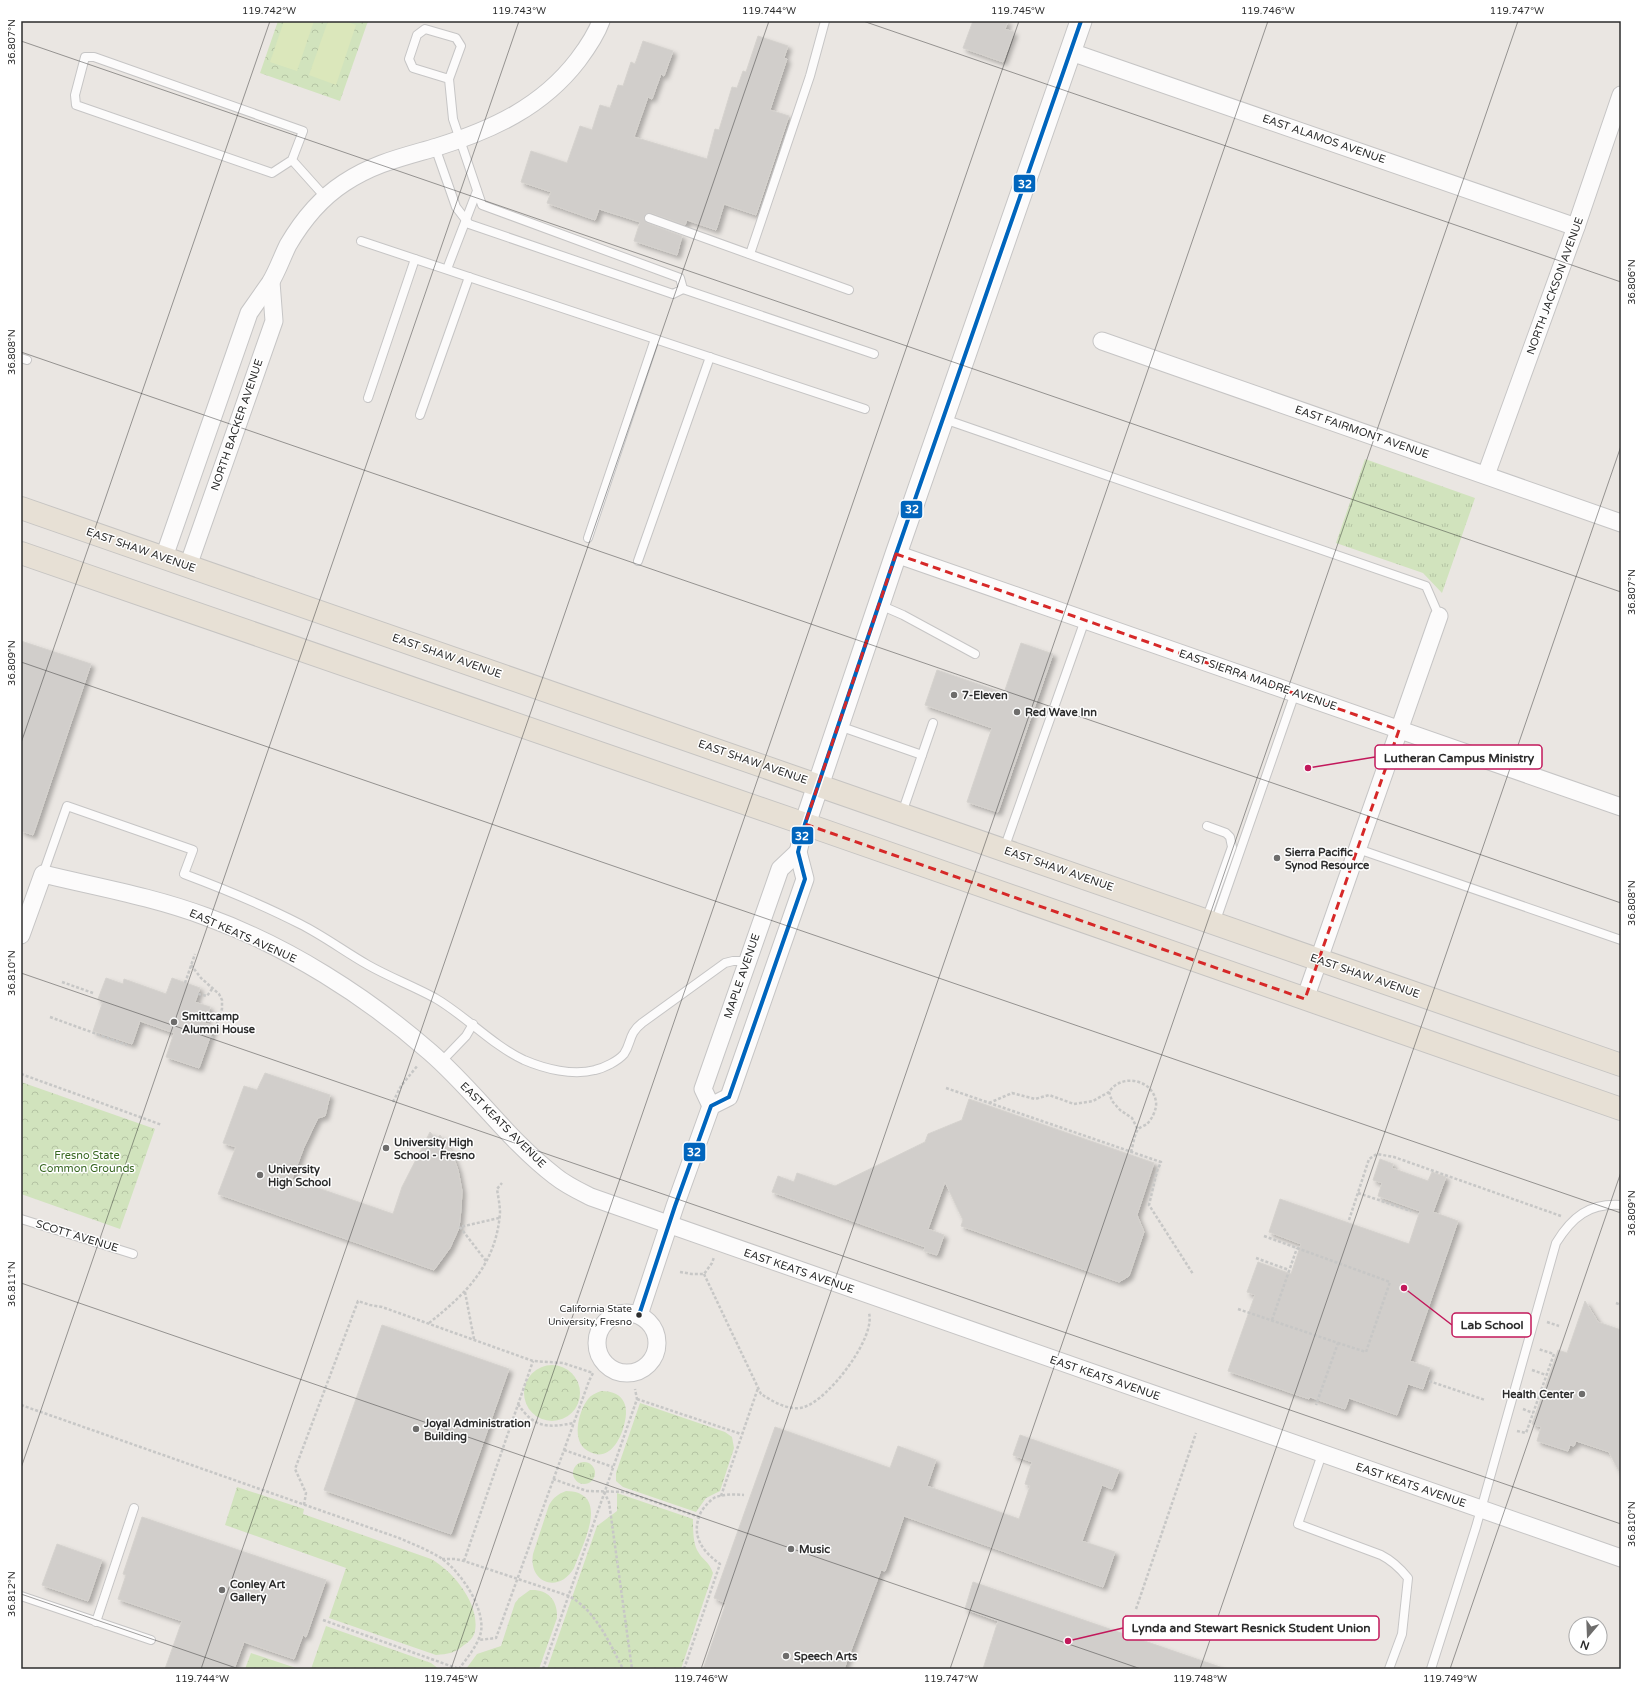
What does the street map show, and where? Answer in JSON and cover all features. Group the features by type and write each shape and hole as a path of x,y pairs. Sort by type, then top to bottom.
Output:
{"main road":[{"name":"EAST SHAW AVENUE","path":"21,508 819,784 1621,1065"},
{"path":"21,553 805,824 1621,1109"}],"street":[{"path":"164,557 249,313 271,282 289,245 299,229 326,198 344,183 366,170 392,159 480,132 506,120 542,98 565,77 585,50 601,21"},
{"path":"639,1315 711,1106 728,1097 805,879 798,852 805,824 896,554 1081,21"},
{"name":"EAST ALAMOS AVENUE","path":"1071,52 1576,227"},
{"name":"NORTH JACKSON AVENUE","path":"1486,475 1576,227 1621,96"},
{"name":"NORTH BACKER AVENUE","path":"188,566 274,321 271,282"},
{"name":"EAST FAIRMONT AVENUE","path":"1102,341 1621,523"},
{"name":"EAST SIERRA MADRE AVENUE","path":"896,554 1621,807"},
{"path":"1305,999 1439,616"},
{"name":"MAPLE AVENUE","path":"711,1106 703,1089 780,869 798,852"},
{"path":"21,935 43,874"},
{"name":"EAST KEATS AVENUE","path":"43,874 168,904 208,917 299,960 339,984 394,1023 442,1062 532,1157 556,1177 591,1197 1621,1558"}],"lane":[{"path":"750,254 810,76 825,21"},
{"path":"448,79 412,68 410,64 409,59 416,35 425,29 456,38 461,46 448,79 453,119 482,205 680,278 682,289"},
{"path":"85,57 94,57 303,131 292,160 272,173 76,105 74,95 85,57"},
{"path":"435,147 456,207 469,224 673,294 682,289 874,354"},
{"path":"292,160 326,198"},
{"path":"447,269 477,191"},
{"path":"649,218 849,290"},
{"path":"361,241 865,409"},
{"path":"368,398 415,259"},
{"path":"420,415 469,277"},
{"path":"588,538 655,339"},
{"path":"638,561 710,357"},
{"path":"943,418 1426,586 1439,616"},
{"path":"879,604 903,615 975,654"},
{"path":"1004,850 1085,620"},
{"path":"1210,922 1295,693"},
{"path":"902,814 933,723"},
{"path":"838,726 922,754"},
{"path":"43,874 67,806 193,850 184,874 256,902 301,925 366,964 435,998 473,1024 507,1051 544,1067 566,1071 585,1072 606,1066 624,1053 630,1036 635,1029 725,963 733,961 747,961"},
{"path":"1207,826 1230,837 1232,847 1210,922"},
{"path":"1358,849 1621,940"},
{"path":"442,1062 466,1036 473,1024"},
{"path":"1431,1669 1481,1510 1553,1251 1561,1235 1573,1220 1595,1207 1611,1204 1621,1205"},
{"name":"SCOTT AVENUE","path":"21,1219 133,1254"},
{"path":"1322,1454 1298,1524 1392,1560 1408,1578 1402,1634 1389,1669"},
{"path":"96,1622 134,1508"},
{"path":"21,1596 151,1640"}],"path":[{"path":"185,983 195,954"},
{"path":"191,965 201,978 219,994 222,1000 222,1009 211,1041"},
{"path":"62,982 93,993"},
{"path":"198,994 207,996 212,988"},
{"path":"50,1017 127,1045"},
{"path":"393,1102 401,1086 419,1064"},
{"path":"21,1074 162,1124"},
{"path":"989,1103 1012,1093 1035,1099 1049,1095 1074,1104 1093,1101 1109,1092 1112,1087 1125,1081 1136,1080 1151,1089 1156,1102 1153,1116 1147,1124 1138,1130 1131,1152"},
{"path":"946,1088 1161,1162 1157,1171 1150,1205 1192,1274"},
{"path":"1109,1092 1112,1100 1120,1110 1132,1118 1138,1130"},
{"path":"1349,1220 1369,1159 1377,1154 1394,1157 1573,1220"},
{"path":"428,1323 465,1292 483,1269 495,1238 500,1212 497,1188 502,1183"},
{"path":"1358,1193 1411,1211"},
{"path":"486,1261 460,1227 499,1218"},
{"path":"1238,1309 1366,1352 1390,1282 1264,1236"},
{"path":"1272,1320 1297,1248"},
{"path":"704,1274 712,1263 714,1255"},
{"path":"1256,1258 1289,1270"},
{"path":"680,1272 704,1274"},
{"path":"704,1274 761,1394 769,1399 793,1408 803,1408 824,1395 838,1379 860,1348 867,1332 870,1317 868,1309"},
{"path":"465,1292 474,1339"},
{"path":"304,1505 306,1493 295,1469 358,1301 382,1307 533,1360 563,1363 593,1373 496,1638 478,1640"},
{"path":"1616,1303 1621,1305"},
{"path":"1543,1321 1559,1326"},
{"path":"1316,1405 1338,1343"},
{"path":"1514,1430 1526,1433 1554,1354 1536,1348"},
{"path":"464,1561 533,1360"},
{"path":"1530,1370 1546,1375"},
{"path":"1429,1381 1485,1400"},
{"path":"721,1496 758,1388"},
{"path":"543,1669 637,1399 635,1390"},
{"path":"637,1399 741,1434"},
{"path":"518,1404 525,1415 538,1424 547,1427 574,1423"},
{"path":"21,1405 421,1547 442,1559 455,1571 473,1595 481,1623 481,1631 478,1640 459,1669 323,1620"},
{"path":"1520,1408 1533,1413"},
{"path":"1136,1609 1196,1433"},
{"path":"564,1450 613,1467"},
{"path":"553,1479 587,1491 626,1492 699,1517"},
{"path":"604,1492 609,1502 632,1669"},
{"path":"684,1669 720,1564 709,1556 700,1544 696,1527 699,1517 704,1508 715,1497 730,1494 744,1495"},
{"path":"442,1559 464,1561 569,1596 580,1602 589,1611 601,1628 623,1669"}],"highlighted area":[{"path":"896,554 1399,730 1305,999 805,824"}],"green space":[{"path":"278,21 368,21 340,101 260,73"},
{"path":"284,21 314,21 297,71 270,62"},
{"path":"328,21 344,21 356,25 336,85 309,75"},
{"path":"1365,459 1475,498 1442,593 1423,573 1336,543"},
{"name":"Fresno State Common Grounds","path":"21,1082 155,1129 120,1229 21,1194"},
{"path":"552,1365 563,1367 572,1373 578,1382 580,1393 578,1404 572,1413 563,1419 552,1421 541,1419 532,1413 526,1404 524,1393 526,1382 532,1373 541,1367"},
{"path":"601,1391 616,1394 621,1397 626,1408 626,1414 623,1429 615,1445 606,1453 595,1454 583,1447 579,1441 578,1426 581,1411 584,1405 592,1395"},
{"path":"640,1403 725,1432 732,1437 734,1448 720,1491 706,1498 696,1512 623,1487 616,1481 616,1473"},
{"path":"584,1462 592,1465 595,1473 592,1481 584,1484 576,1481 573,1473 576,1465"},
{"path":"237,1487 304,1509 303,1514 431,1559 439,1564 456,1580 469,1600 475,1621 475,1631 472,1637 461,1648 448,1654 436,1655 329,1618 346,1568 225,1525"},
{"path":"566,1491 580,1494 588,1500 591,1510 590,1521 587,1534 574,1568 568,1576 561,1581 553,1583 546,1582 535,1572 533,1554 549,1505 556,1496"},
{"path":"617,1493 693,1519 696,1547 710,1566 713,1573 681,1669 547,1669 597,1526 617,1511"},
{"path":"530,1590 542,1591 551,1597 556,1606 557,1612 557,1618 539,1669 466,1669 477,1654 501,1646 515,1603"},
{"path":"326,1626 431,1663 439,1669 311,1669"},
{"path":"251,1653 299,1669 245,1669"}],"building":[{"path":"973,21 1008,21 1005,29 1014,32 1003,62 963,48"},
{"path":"758,36 788,46 784,58 787,59 770,110 789,116 756,215 724,204 716,230 687,220 685,225 651,213 646,214 644,219 647,223 682,236 677,255 634,241 640,222 599,209 595,220 547,203 551,192 521,182 531,151 567,163 580,126 592,130 600,105 610,108 618,85 623,86 631,62 635,64 643,41 673,51 664,76 661,74 652,99 648,97 634,137 707,159 715,129 719,130 732,87 737,88 743,71 746,72"},
{"path":"21,641 91,664 33,835 21,831"},
{"path":"1021,643 1053,654 998,812 967,802 992,728 925,705 937,670 1004,693"},
{"name":"Smittcamp Alumni House","path":"106,978 123,984 124,979 166,994 172,978 200,988 195,1002 210,1007 205,1023 214,1026 199,1068 166,1057 174,1033 140,1021 132,1044 93,1031 103,1001 98,999"},
{"name":"University High School","path":"265,1073 330,1095 325,1116 318,1118 304,1147 292,1179 393,1214 402,1187 430,1132 436,1139 440,1135 451,1151 458,1170 462,1191 459,1228 450,1248 434,1270 218,1194 236,1147 223,1143 244,1086 257,1090"},
{"path":"969,1099 1154,1163 1137,1215 1144,1232 1129,1276 1119,1282 961,1226 963,1220 945,1182 928,1229 944,1235 937,1255 924,1251 925,1247 772,1192 778,1176 794,1182 797,1173 835,1186 925,1142 928,1134 962,1120"},
{"path":"1380,1159 1393,1164 1392,1168 1428,1181 1432,1172 1446,1177 1433,1212 1458,1221 1410,1361 1430,1368 1423,1389 1408,1384 1397,1415 1349,1398 1345,1409 1310,1397 1309,1399 1228,1371 1255,1295 1247,1292 1258,1262 1291,1274 1301,1244 1269,1232 1280,1199 1409,1244 1420,1211 1378,1196 1382,1183 1373,1180"},
{"name":"Health Center","path":"1585,1301 1598,1322 1621,1330 1621,1475 1609,1452 1576,1441 1574,1446 1570,1445 1568,1451 1537,1441 1541,1427 1532,1424 1558,1350 1567,1353"},
{"name":"Joyal Administration Building","path":"382,1325 509,1369 451,1534 324,1490"},
{"name":"Music","path":"775,1427 890,1468 898,1446 936,1460 927,1486 1019,1519 1030,1486 1025,1484 1032,1462 1013,1455 1020,1435 1119,1470 1112,1489 1102,1485 1082,1541 1115,1552 1103,1587 904,1516 885,1571 881,1570 844,1669 703,1669 726,1603 714,1598"},
{"name":"Conley Art Gallery","path":"142,1517 326,1580 306,1637 303,1635 294,1659 244,1642 234,1669 165,1669 182,1621 118,1599 126,1575 123,1574"},
{"path":"57,1544 102,1560 88,1601 42,1585"},
{"path":"973,1582 1220,1667 1220,1669 983,1669 998,1621 965,1609"}],"transit line":[{"name":"32","path":"639,1315 675,1206 711,1106 729,1097 805,879 798,852 805,824 896,554 1081,21"}],"place":[{"name":"7-Eleven","path":"954,695"},
{"name":"Red Wave Inn","path":"1017,712"},
{"name":"Lutheran Campus Ministry","path":"1308,768"},
{"name":"Sierra Pacific Synod Resource","path":"1277,858"},
{"name":"Smittcamp Alumni House","path":"174,1022"},
{"name":"University High School - Fresno","path":"386,1148"},
{"name":"University High School","path":"260,1175"},
{"name":"Lab School","path":"1404,1288"},
{"name":"California State University, Fresno","path":"639,1315"},
{"name":"Health Center","path":"1582,1394"},
{"name":"Joyal Administration Building","path":"416,1429"},
{"name":"Music","path":"791,1549"},
{"name":"Conley Art Gallery","path":"222,1590"},
{"name":"Lynda and Stewart Resnick Student Union","path":"1068,1641"},
{"name":"Speech Arts","path":"786,1656"}]}
